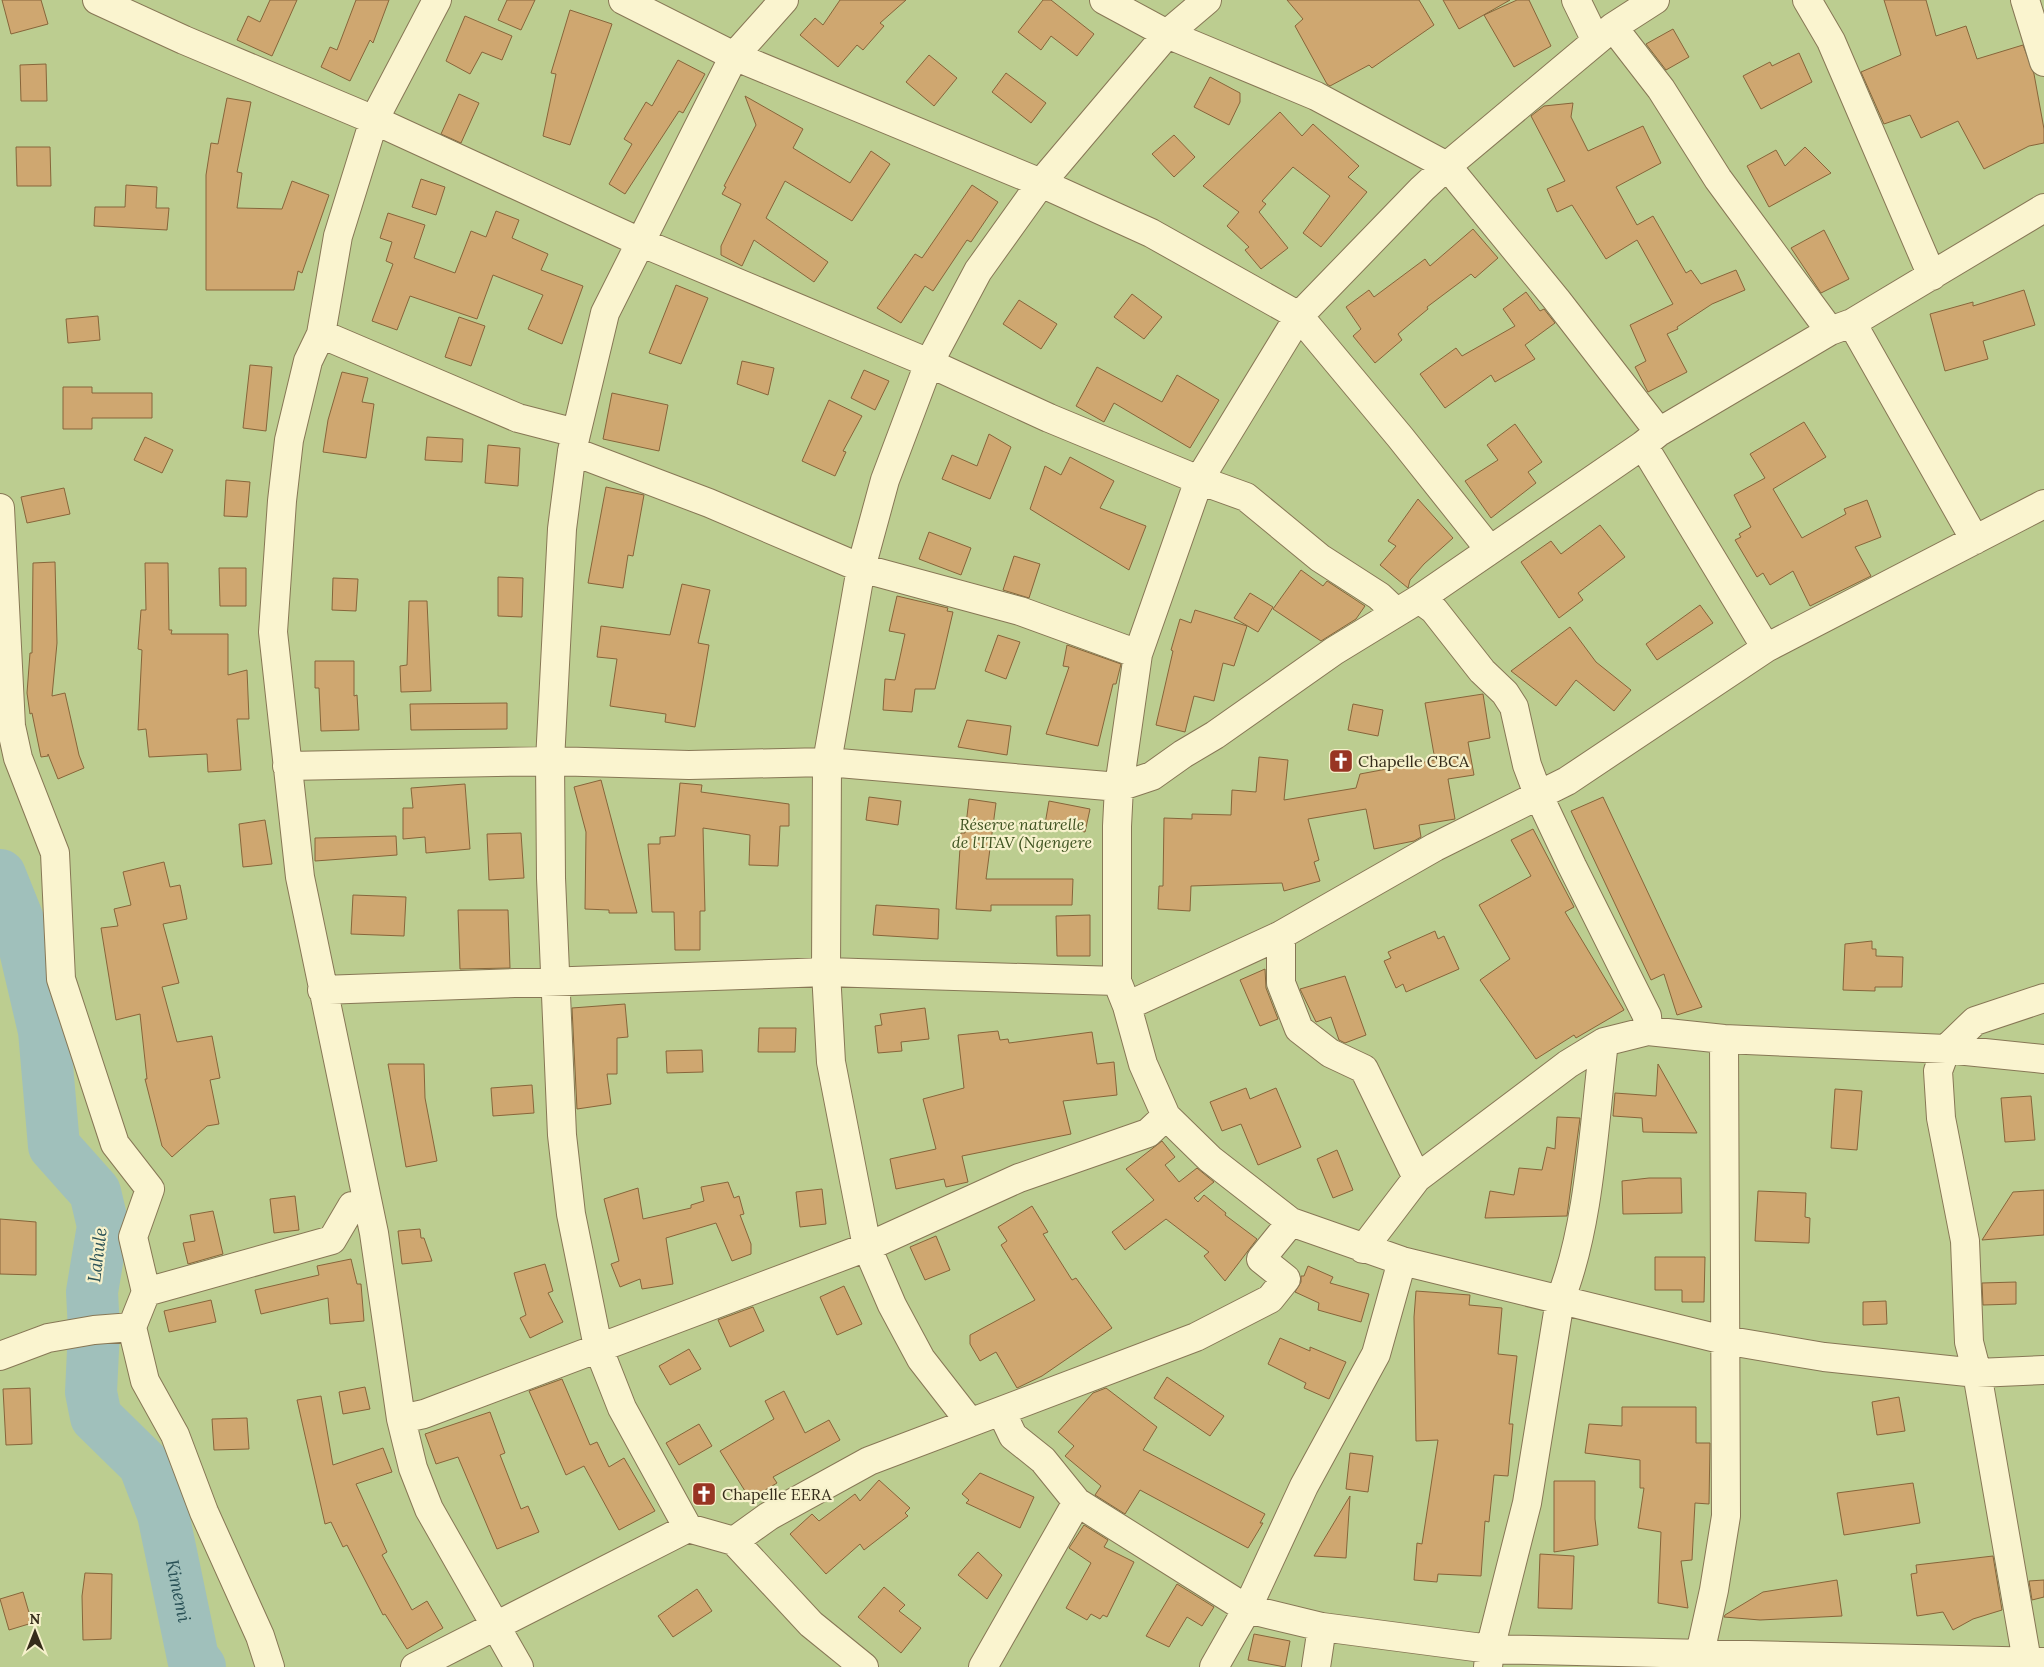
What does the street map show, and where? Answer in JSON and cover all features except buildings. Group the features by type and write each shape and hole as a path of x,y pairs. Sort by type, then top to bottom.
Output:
{"street":[{"path":"97,0 184,40 374,120 640,242 929,363 1050,418 1199,480 1246,497 1320,558 1379,596 1407,606 1434,610 1482,671 1504,693 1514,708 1527,765 1538,794 1647,1016 1648,1031"},
{"path":"437,0 374,120 338,236 320,334 308,360 289,440 278,549 273,632 300,877 368,1206 401,1419 413,1468 429,1509 519,1667"},
{"path":"623,0 734,56 1041,182 1151,233 1299,316 1400,437 1490,550"},
{"path":"688,1528 622,1408 598,1347 569,1194 562,1135 551,878 550,761 562,529 574,442 604,312 734,56 784,0"},
{"path":"1104,0 1167,34 1316,96 1447,166 1556,299 1651,438 1766,648"},
{"path":"970,1422 922,1359 892,1305 867,1247 831,1062 826,972 827,762 861,568 885,480 929,363 978,271 1041,182 1167,34 1207,0"},
{"path":"1576,0 1605,34 1661,89 1718,179 1841,327 1975,540"},
{"path":"1655,0 1605,34 1447,166 1422,189 1299,316 1199,480 1138,654 1119,787 1117,826 1122,994 1143,1064 1166,1116 1210,1158 1290,1222 1362,1249 1402,1261 1724,1340 1824,1357 1977,1374 2044,1370"},
{"path":"1807,0 1831,41 1932,276"},
{"path":"2026,0 2044,62"},
{"path":"287,766 550,761 689,765 827,762 1119,787 1152,776 1183,754 1215,735 1334,651 1407,606 1651,438 1932,276 2044,208"},
{"path":"320,334 574,442 709,503 861,568 1020,611 1138,654"},
{"path":"322,990 826,972 1122,994 1281,935 1436,847 1567,781 1723,674 1766,648 2044,504"},
{"path":"0,508 11,726 18,758 55,853 61,979 115,1144 150,1189 133,1237 146,1292 132,1327 145,1381 175,1435 204,1512 260,1636 270,1667"},
{"path":"1281,935 1281,983 1299,1029 1330,1053 1364,1069 1417,1178"},
{"path":"1001,1411 1013,1436 1043,1460 1078,1502 1247,1609 1322,1627 1489,1658 2033,1663 1977,1374 1969,1342 1965,1241 1941,1118 1938,1071 1946,1049 1975,1021 2044,998"},
{"path":"1362,1249 1417,1178 1568,1064 1604,1042 1648,1031 1724,1038 1946,1049 2044,1059"},
{"path":"1697,1661 1714,1590 1726,1516 1724,1038"},
{"path":"1489,1658 1527,1503 1560,1300 1568,1279 1585,1198 1604,1042"},
{"path":"401,1419 424,1414 867,1247 1019,1178 1148,1133 1166,1116"},
{"path":"146,1292 332,1240 352,1206 368,1206"},
{"path":"734,1541 769,1516 869,1461 1196,1338 1270,1299 1286,1279 1261,1259 1290,1222"},
{"path":"1214,1667 1247,1609 1304,1486 1376,1354 1402,1261"},
{"path":"0,1356 48,1338 94,1330 132,1327"},
{"path":"983,1667 1078,1502"},
{"path":"415,1667 688,1528 734,1541 811,1624 864,1667"},
{"path":"1316,1667 1322,1627"}],"green space":[{"name":"Réserve naturelle de l'ITAV (Ngengere","path":"0,0 2044,0 2044,1667 0,1667"}],"waterway":[{"name":"Lahule","path":"0,875 18,920 44,1031 54,1146 95,1192 103,1226 92,1292 94,1330 91,1392 96,1417 144,1464 163,1514 193,1658 200,1667"}],"place":[{"name":"Chapelle CBCA","path":"1341,761"},
{"name":"Chapelle EERA","path":"704,1494"}],"water label":[{"name":"Kimemi","path":"179,1592"}]}
